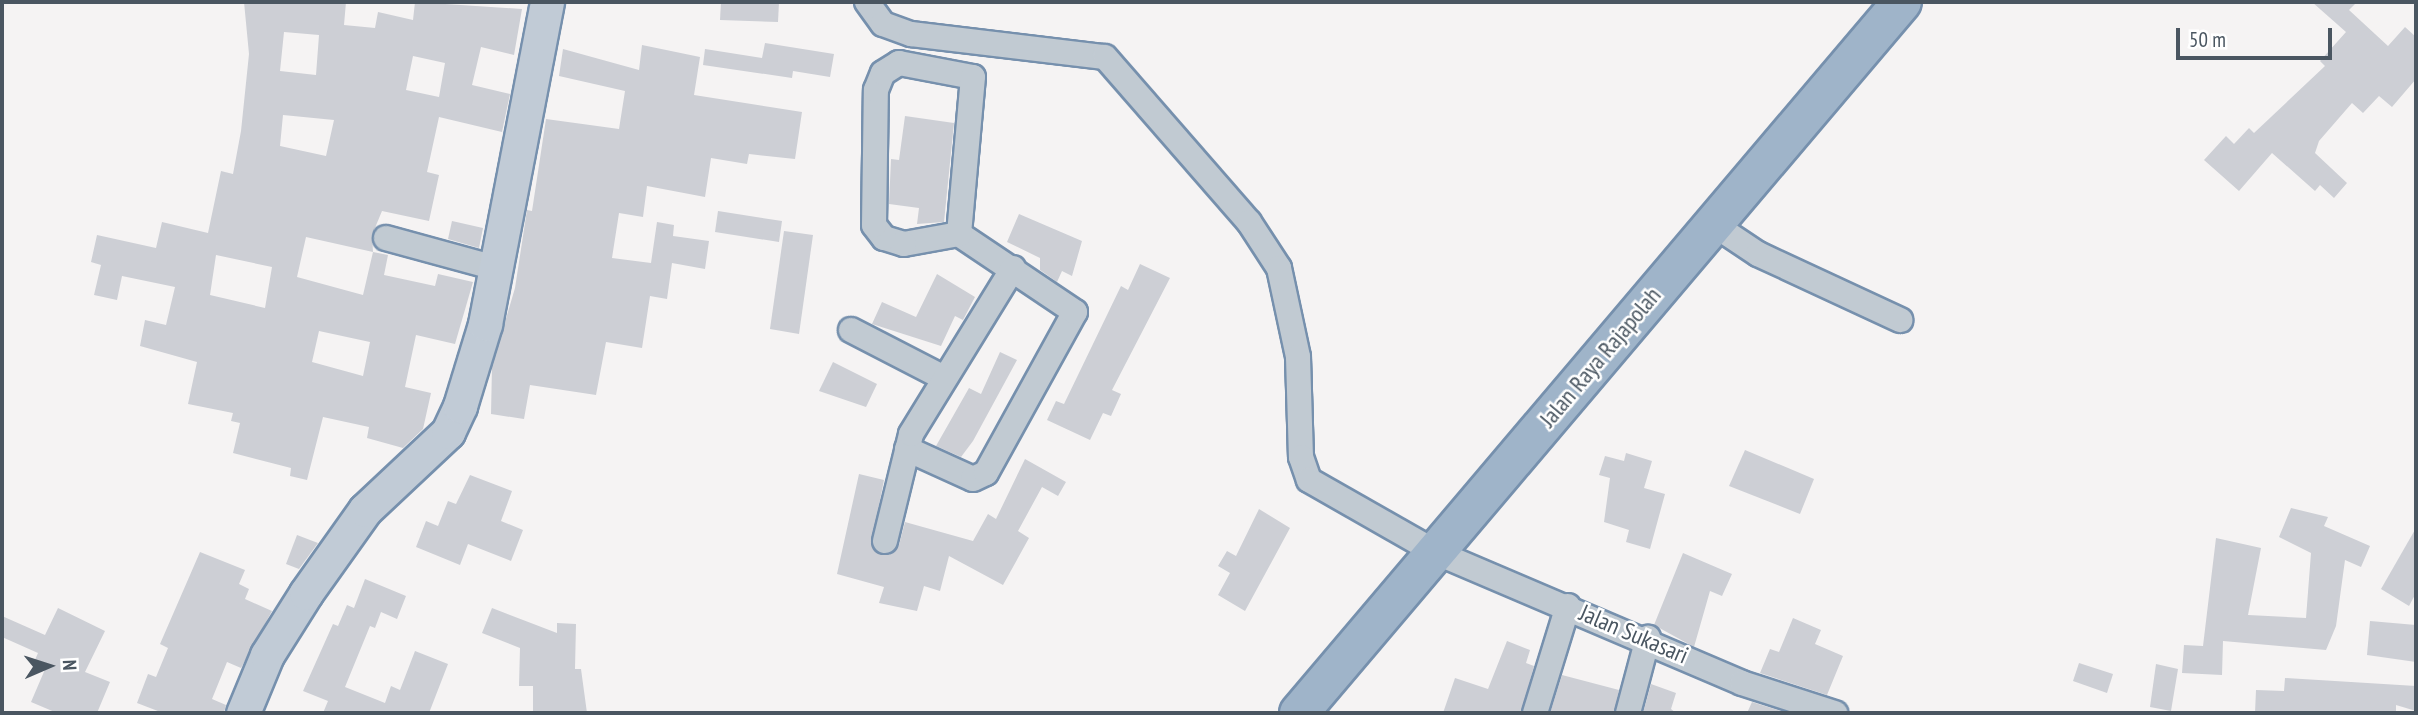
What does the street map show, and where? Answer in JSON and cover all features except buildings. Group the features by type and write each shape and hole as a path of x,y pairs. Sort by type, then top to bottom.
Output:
{"highway":[{"name":"Jalan Raya Rajapolah","path":"1299,713 1902,2"}],"main road":[{"path":"243,713 267,655 365,510 448,432 485,324 547,2"}],"street":[{"name":"Jalan Sukasari","path":"867,2 883,23 911,34 1105,57 1249,222 1279,268 1298,357 1301,457 1309,480 1435,552 1648,638 1742,683 1835,713"},
{"path":"959,234 973,77 990,44"},
{"path":"990,44 971,219 975,234 1013,268 1090,310"},
{"path":"907,449 973,479 992,463 1075,317 1070,302 959,234 904,244 884,238 874,225 876,90 883,73 898,63 973,77"},
{"path":"1713,224 1758,254 1899,320"},
{"path":"386,238 495,268"},
{"path":"885,541 907,449 942,377 1013,268"},
{"path":"851,330 942,377"},
{"path":"1535,713 1568,606"},
{"path":"1628,713 1648,638"}]}
